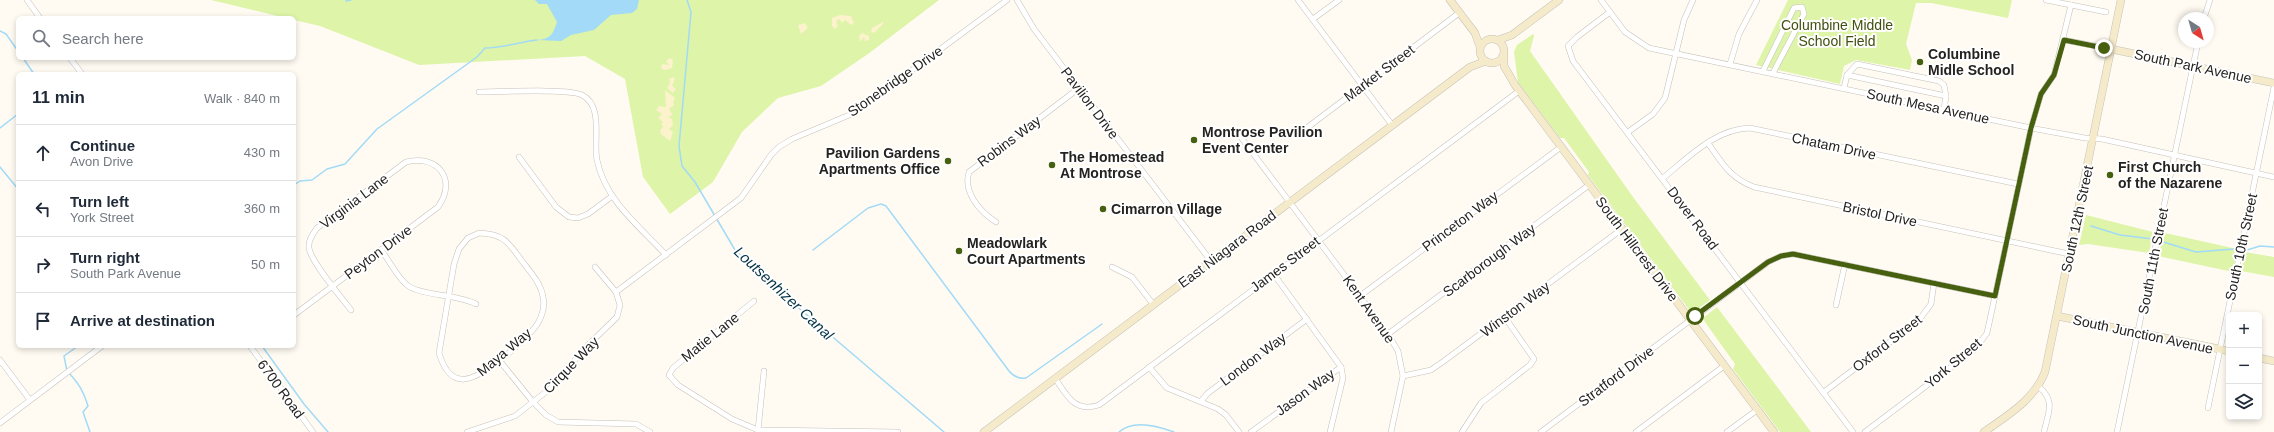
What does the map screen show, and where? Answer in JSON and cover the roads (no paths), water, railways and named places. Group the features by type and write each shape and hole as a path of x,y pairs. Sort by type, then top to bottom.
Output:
{"street":[{"path":"27,0 39,16"},
{"name":"Stonebridge Drive","path":"616,292 741,198 771,155 779,147 792,139 854,113 1006,0"},
{"name":"Pavilion Drive","path":"1017,0 1034,29 1211,261"},
{"path":"1298,0 1392,125"},
{"path":"1313,19 1339,0"},
{"path":"1450,0 1472,29 1482,57 1487,62 1498,62 1512,39 1521,28"},
{"path":"1480,49 1484,42 1494,39 1507,38 1558,0"},
{"name":"South Mesa Avenue","path":"1601,0 1624,32 1649,48 2031,128 2174,155 2274,177"},
{"path":"1628,132 1653,114 1665,98 1684,20 1693,0"},
{"path":"1730,64 1739,34 1757,0"},
{"path":"2046,0 2106,12"},
{"name":"South 12th Street","path":"2039,387 2045,372 2057,316 2121,0"},
{"path":"2206,12 2210,0"},
{"name":"York Street","path":"1866,432 1979,345 1987,333 2031,128 2041,94 2054,75 2064,40 2071,5"},
{"path":"1763,71 1794,8 1802,7 1804,14 1773,73"},
{"name":"Dover Road","path":"1610,12 1577,36 1568,46 1573,61 1663,178 1853,432"},
{"name":"Market Street","path":"1300,133 1459,13"},
{"path":"1472,29 1494,39 1503,45 1504,54"},
{"name":"South Park Avenue","path":"2064,40 2274,83"},
{"name":"South 11th Street","path":"2117,432 2197,48"},
{"name":"East Niagara Road","path":"1470,67 1480,49"},
{"name":"South Hillcrest Drive","path":"1504,54 1504,66 1517,88"},
{"path":"73,60 81,72"},
{"name":"South Hillcrest Drive","path":"1487,62 1504,72 1517,88 1774,432"},
{"name":"East Niagara Road","path":"984,432 1470,67 1487,62"},
{"path":"1844,88 1847,75 1857,64 1939,81 1944,85 1946,96 1944,110"},
{"path":"1847,75 1946,96"},
{"name":"South 10th Street","path":"2208,408 2274,87"},
{"name":"Robins Way","path":"996,222 985,215 968,191 966,181 969,172 1079,88"},
{"name":"James Street","path":"1055,378 1071,400 1080,407 1089,408 1099,405 1517,88"},
{"path":"479,92 574,92 589,99 595,113 596,159 611,197 666,255"},
{"name":"Chatam Drive","path":"1663,178 1722,134 1735,129 1750,128 2018,184"},
{"name":"Kent Avenue","path":"1240,136 1388,334 1398,351 1403,376 1391,432"},
{"name":"Bristol Drive","path":"1708,143 1729,172 1740,182 1754,187 2069,254"},
{"name":"Princeton Way","path":"1360,296 1561,147"},
{"path":"519,156 563,214 578,218 588,214 611,197"},
{"name":"Virginia Lane","path":"351,310 312,258 309,247 310,237 317,228 406,162 417,159 428,161 435,165 445,178"},
{"name":"Peyton Drive","path":"296,314 438,207 444,199 445,178"},
{"name":"Scarborough Way","path":"1388,334 1589,185"},
{"name":"Winston Way","path":"1403,376 1432,370 1622,229"},
{"name":"Maya Way","path":"479,233 495,234 510,244 541,287 544,298 543,310 538,322 530,334 475,378 460,380 450,373 442,364 439,353 450,296 454,264 459,249 468,238 479,233"},
{"path":"381,250 407,285 421,291 464,298 476,304"},
{"name":"Stratford Drive","path":"1542,432 1768,262 1781,256 1793,254 1995,296"},
{"path":"1836,305 1845,264"},
{"path":"595,267 616,292"},
{"path":"1112,267 1132,277 1153,304"},
{"path":"1273,273 1341,367 1343,378 1330,432"},
{"name":"Oxford Street","path":"1824,392 1919,320 1931,304 1934,283"},
{"name":"Cirque Way","path":"468,432 515,416 556,384 582,351 617,317 620,306 616,292"},
{"name":"Matie Lane","path":"754,301 673,368 669,375 678,385 732,419 745,426 758,430"},
{"path":"1462,432 1481,403 1533,362 1533,355 1504,316"},
{"name":"South Junction Avenue","path":"2057,316 2226,350"},
{"name":"London Way","path":"1201,401 1208,393 1307,319"},
{"path":"0,422 99,348"},
{"name":"6700 Road","path":"252,348 313,432"},
{"path":"2262,359 2274,361"},
{"path":"0,360 30,400"},
{"path":"499,360 533,402 546,415 558,422 636,424 650,432"},
{"path":"1636,432 1724,366"},
{"name":"Jason Way","path":"1251,432 1341,367"},
{"path":"1149,368 1167,388 1218,409 1226,415 1239,432"},
{"path":"764,371 758,430 898,432"},
{"path":"1984,432 2024,402 2039,387 2048,395 2050,403 2044,432"},
{"path":"1727,432 1757,410"}],"water":[{"path":"535,0 639,0 637,9 632,13 611,15 594,30 571,35 561,41 537,40 551,35 557,22 547,4 539,4"}],"waterway":[{"path":"346,1 351,0"},
{"name":"Loutsenhizer Canal","path":"687,0 691,12 679,146 682,166 695,182 735,250 773,286 944,432"},
{"path":"0,31 6,34 16,48"},
{"path":"296,184 300,181 312,180 327,169 345,164 377,129 477,57 485,48 537,40"},
{"path":"24,60 33,72"},
{"path":"0,128 16,116"},
{"path":"0,167 16,187"},
{"path":"813,250 868,208 881,204 886,206 1009,371 1019,378 1026,378 1102,324"},
{"path":"2091,226 2120,235 2153,239"},
{"path":"2160,241 2196,252 2234,249"},
{"path":"2247,250 2260,246 2274,247"},
{"path":"67,371 64,356 75,348"},
{"path":"263,348 304,404 328,432"},
{"path":"69,373 81,388 85,396 88,406 83,412 90,432"},
{"name":"Loutsenhizer Canal","path":"1119,432 1125,428 1138,425 1153,426 1174,432"}],"place":[{"name":"Columbine Midle School","path":"1920,62"},
{"name":"Montrose Pavilion Event Center","path":"1194,140"},
{"name":"Pavilion Gardens Apartments Office","path":"948,161"},
{"name":"The Homestead At Montrose","path":"1052,165"},
{"name":"First Church of the Nazarene","path":"2110,175"},
{"name":"Cimarron Village","path":"1103,209"},
{"name":"Meadowlark Court Apartments","path":"959,251"}],"park label":[{"name":"Columbine Middle School Field","path":"1837,34"}]}
